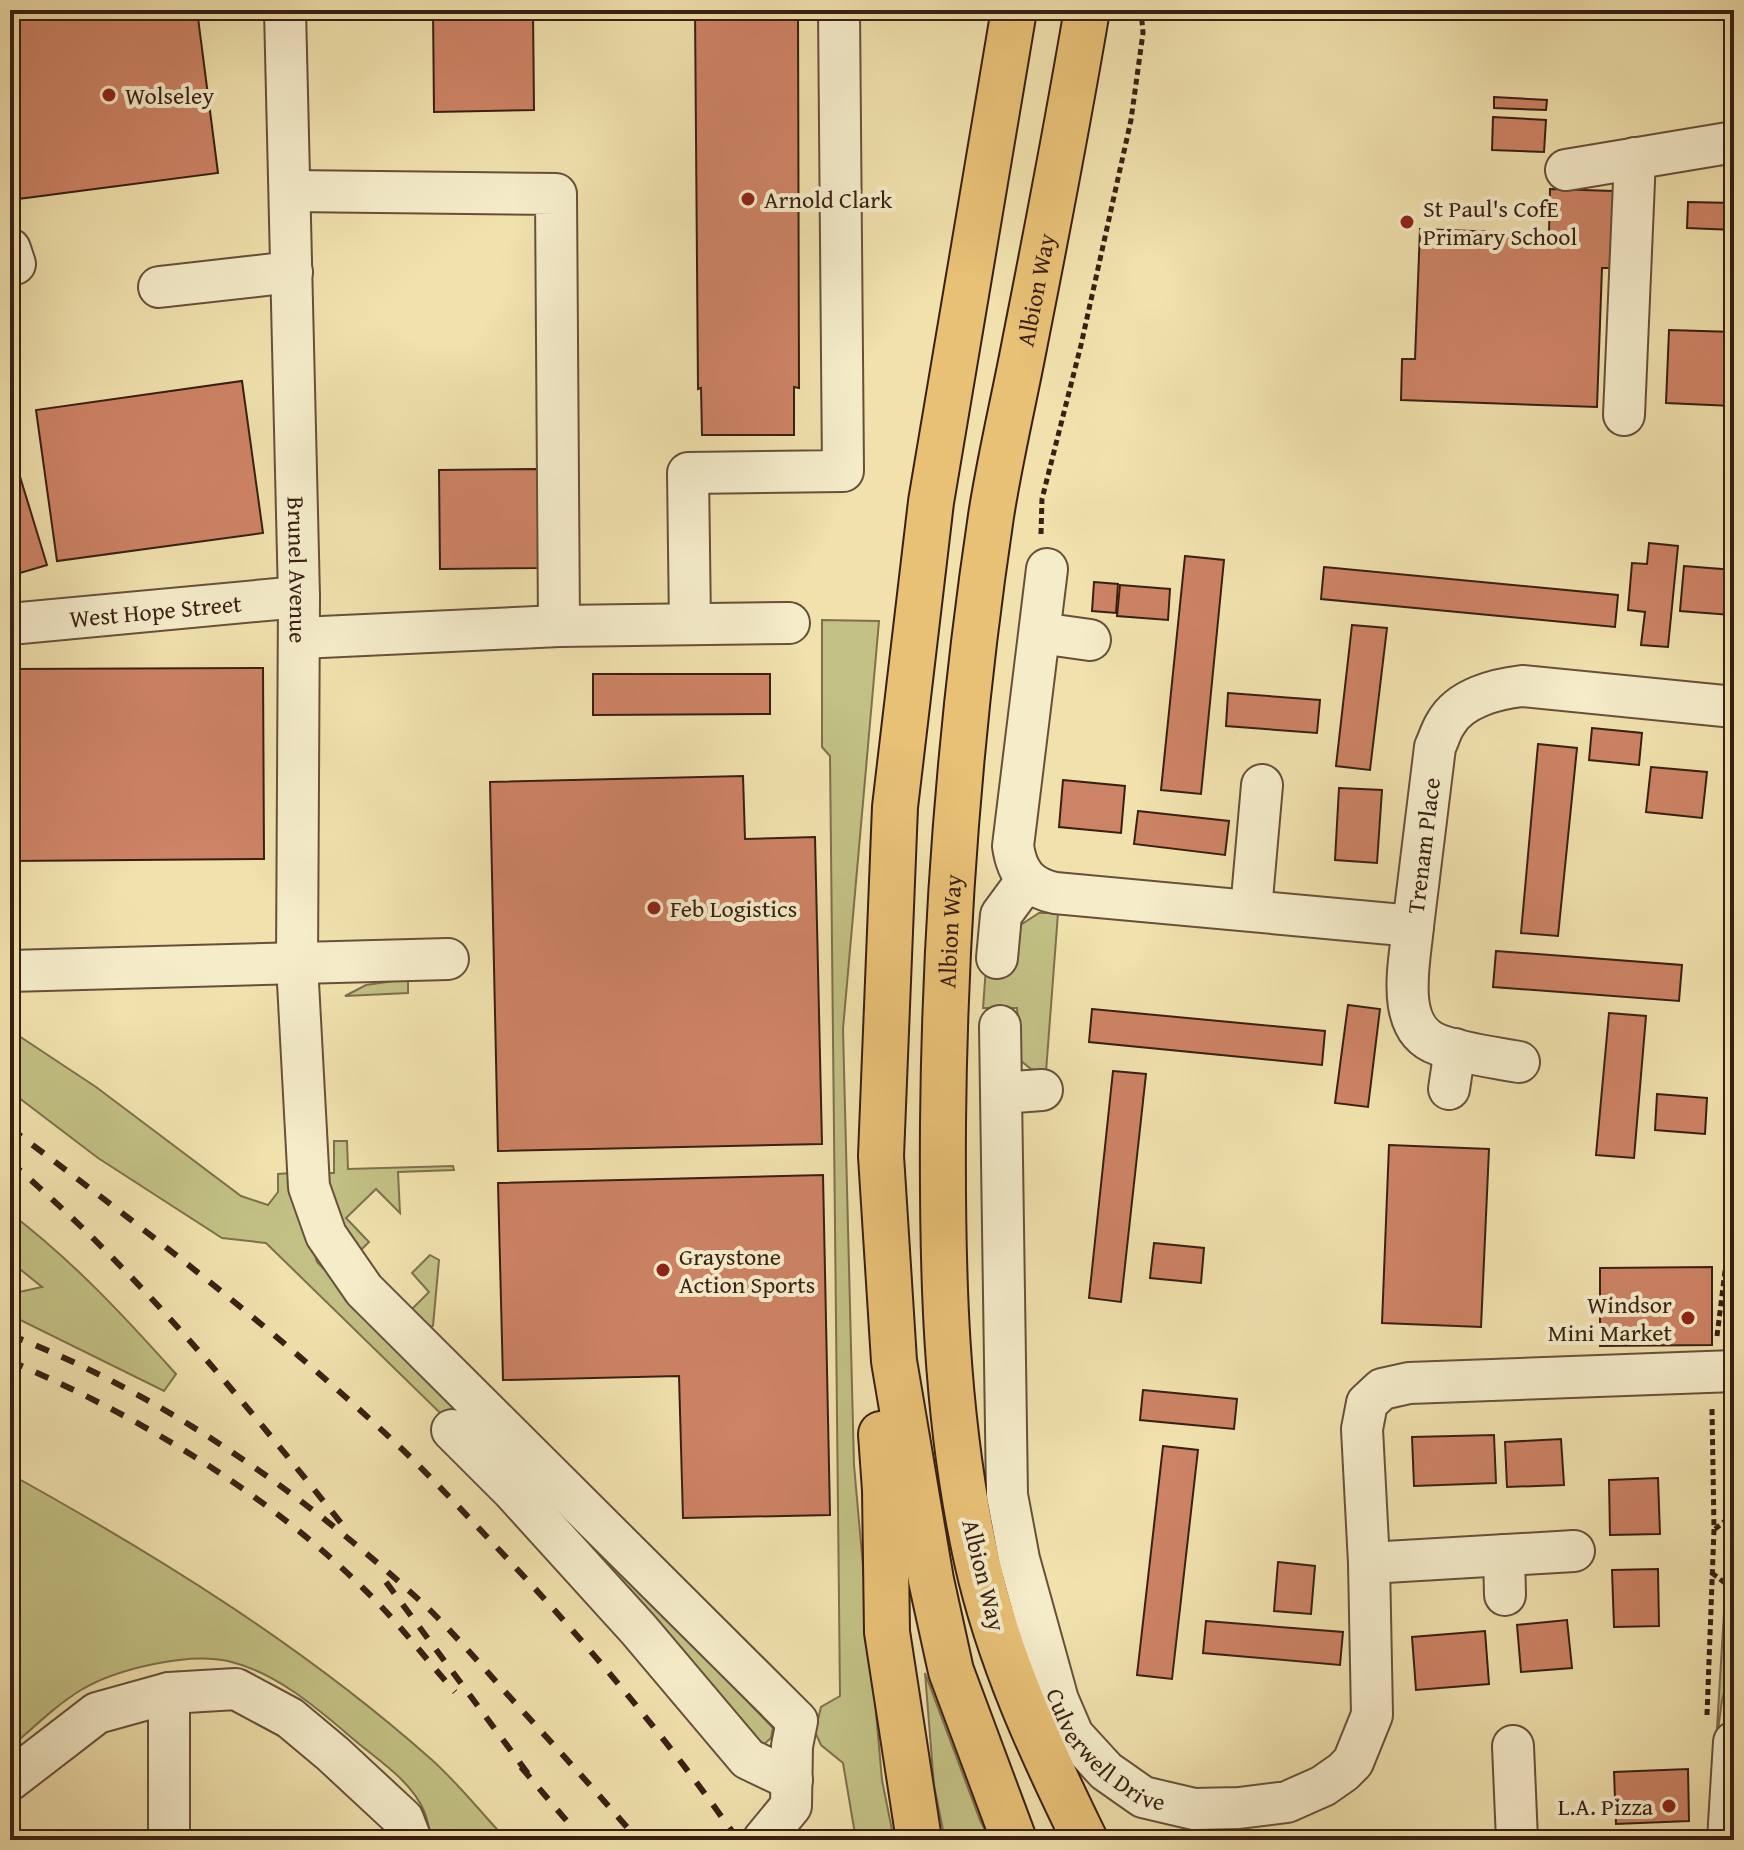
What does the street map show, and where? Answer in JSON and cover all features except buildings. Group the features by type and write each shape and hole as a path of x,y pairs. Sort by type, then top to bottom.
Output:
{"highway":[{"name":"Albion Way","path":"1085,1840 1033,1734 991,1616 977,1563 960,1475 949,1387 942,1189 944,1026 961,764 992,513 1087,10"},
{"name":"Albion Way","path":"1009,19 931,502 895,807 881,1156 894,1361 931,1580 951,1671 1014,1840"},
{"path":"881,1156 877,1372 885,1490 887,1632 919,1840"},
{"path":"1033,1734 1059,1840"}],"street":[{"name":"Brunel Avenue","path":"285,10 300,638 297,964 309,1187 326,1235 364,1290 797,1721 792,1746 791,1806 763,1840"},
{"path":"690,624 688,473 843,471 839,10"},
{"path":"1566,170 1734,142"},
{"path":"1624,415 1635,158"},
{"path":"291,191 556,194 559,626"},
{"path":"159,287 292,272"},
{"path":"997,958 1001,915 1026,881 1016,863 1013,846 1047,569"},
{"name":"West Hope Street","path":"10,624 299,597"},
{"path":"300,638 559,626 789,623"},
{"path":"1040,633 1090,640"},
{"name":"Trenam Place","path":"1026,881 1040,890 1055,893 1413,926 1435,747 1447,720 1468,703 1493,691 1522,686 1734,707"},
{"path":"1251,910 1262,785"},
{"path":"1413,926 1407,996 1410,1010 1425,1035 1437,1045 1519,1062"},
{"path":"10,971 448,959"},
{"name":"Culverwell Drive","path":"1000,1026 1007,1495 1019,1559 1058,1700 1073,1735 1106,1771 1143,1797 1194,1809 1287,1802 1323,1786 1353,1762 1372,1715 1362,1429 1367,1403 1382,1389 1409,1383 1721,1373"},
{"path":"1449,1089 1455,1049"},
{"path":"1001,1093 1042,1090"},
{"path":"452,1430 512,1490 639,1630 748,1759 792,1780"},
{"path":"1369,1563 1574,1551"},
{"path":"1504,1555 1505,1595"},
{"path":"10,1780 97,1713 169,1693 236,1689 290,1718 365,1781 403,1819 411,1840"},
{"path":"169,1693 169,1840"},
{"path":"1720,1736 1731,1816"},
{"path":"1513,1746 1517,1840"}],"path":[{"path":"1047,569 1040,531 1042,499 1081,345 1131,120 1143,33 1141,10"},
{"path":"1720,1736 1711,1573 1714,1529 1710,1435 1721,1373 1734,1198"},
{"path":"1714,1529 1734,1514"},
{"path":"1711,1573 1734,1590"}],"shaded area":[{"path":"822,620 879,621 843,1029 854,1465 882,1780 894,1840 856,1840 843,1763 821,1745 815,1732 821,1707 840,1696 830,756 822,747"},
{"path":"1039,913 1058,913 1046,1072 1031,1069 1021,1061 1017,1008 983,1008 986,967 1017,965 1019,926"},
{"path":"408,979 408,993 345,996 366,985"},
{"path":"10,1030 96,1087 241,1196 268,1205 278,1192 278,1174 291,1173 317,1262 569,1516 773,1728 771,1738 762,1746 515,1486 266,1243 222,1238 98,1158 10,1091"},
{"path":"334,1141 347,1141 348,1169 453,1166 454,1170 398,1172 400,1213 376,1189 346,1218 369,1242 357,1254 348,1243 325,1173 334,1173"},
{"path":"10,1213 76,1269 176,1374 164,1391 10,1315 10,1294 42,1287 10,1261"},
{"path":"430,1255 439,1260 433,1326 427,1327 411,1310 429,1292 412,1273"},
{"path":"10,1474 121,1537 282,1641 432,1760 507,1840 432,1840 418,1800 392,1771 294,1692 262,1673 228,1661 173,1661 113,1675 71,1696 10,1748"},
{"path":"1725,1596 1734,1603 1734,1657 1722,1700 1716,1745"},
{"path":"925,1673 990,1840 945,1840 934,1785"}],"railway":[{"path":"10,1128 211,1283 309,1365 403,1450 597,1658 683,1765 738,1840"},
{"path":"10,1162 101,1246 144,1291 267,1431 345,1528"},
{"path":"10,1335 68,1359 179,1419 285,1489 335,1528 440,1620 638,1840"},
{"path":"10,1361 106,1406 243,1489 327,1555 378,1603 455,1692"},
{"path":"386,1582 529,1775"},
{"path":"521,1767 583,1840"}],"place":[{"name":"Wolseley","path":"109,95"},
{"name":"Arnold Clark","path":"748,199"},
{"name":"St Paul's CofE Primary School","path":"1407,222"},
{"name":"Feb Logistics","path":"654,908"},
{"name":"Graystone Action Sports","path":"663,1270"},
{"name":"Windsor Mini Market","path":"1688,1318"},
{"name":"L.A. Pizza","path":"1669,1806"}]}
